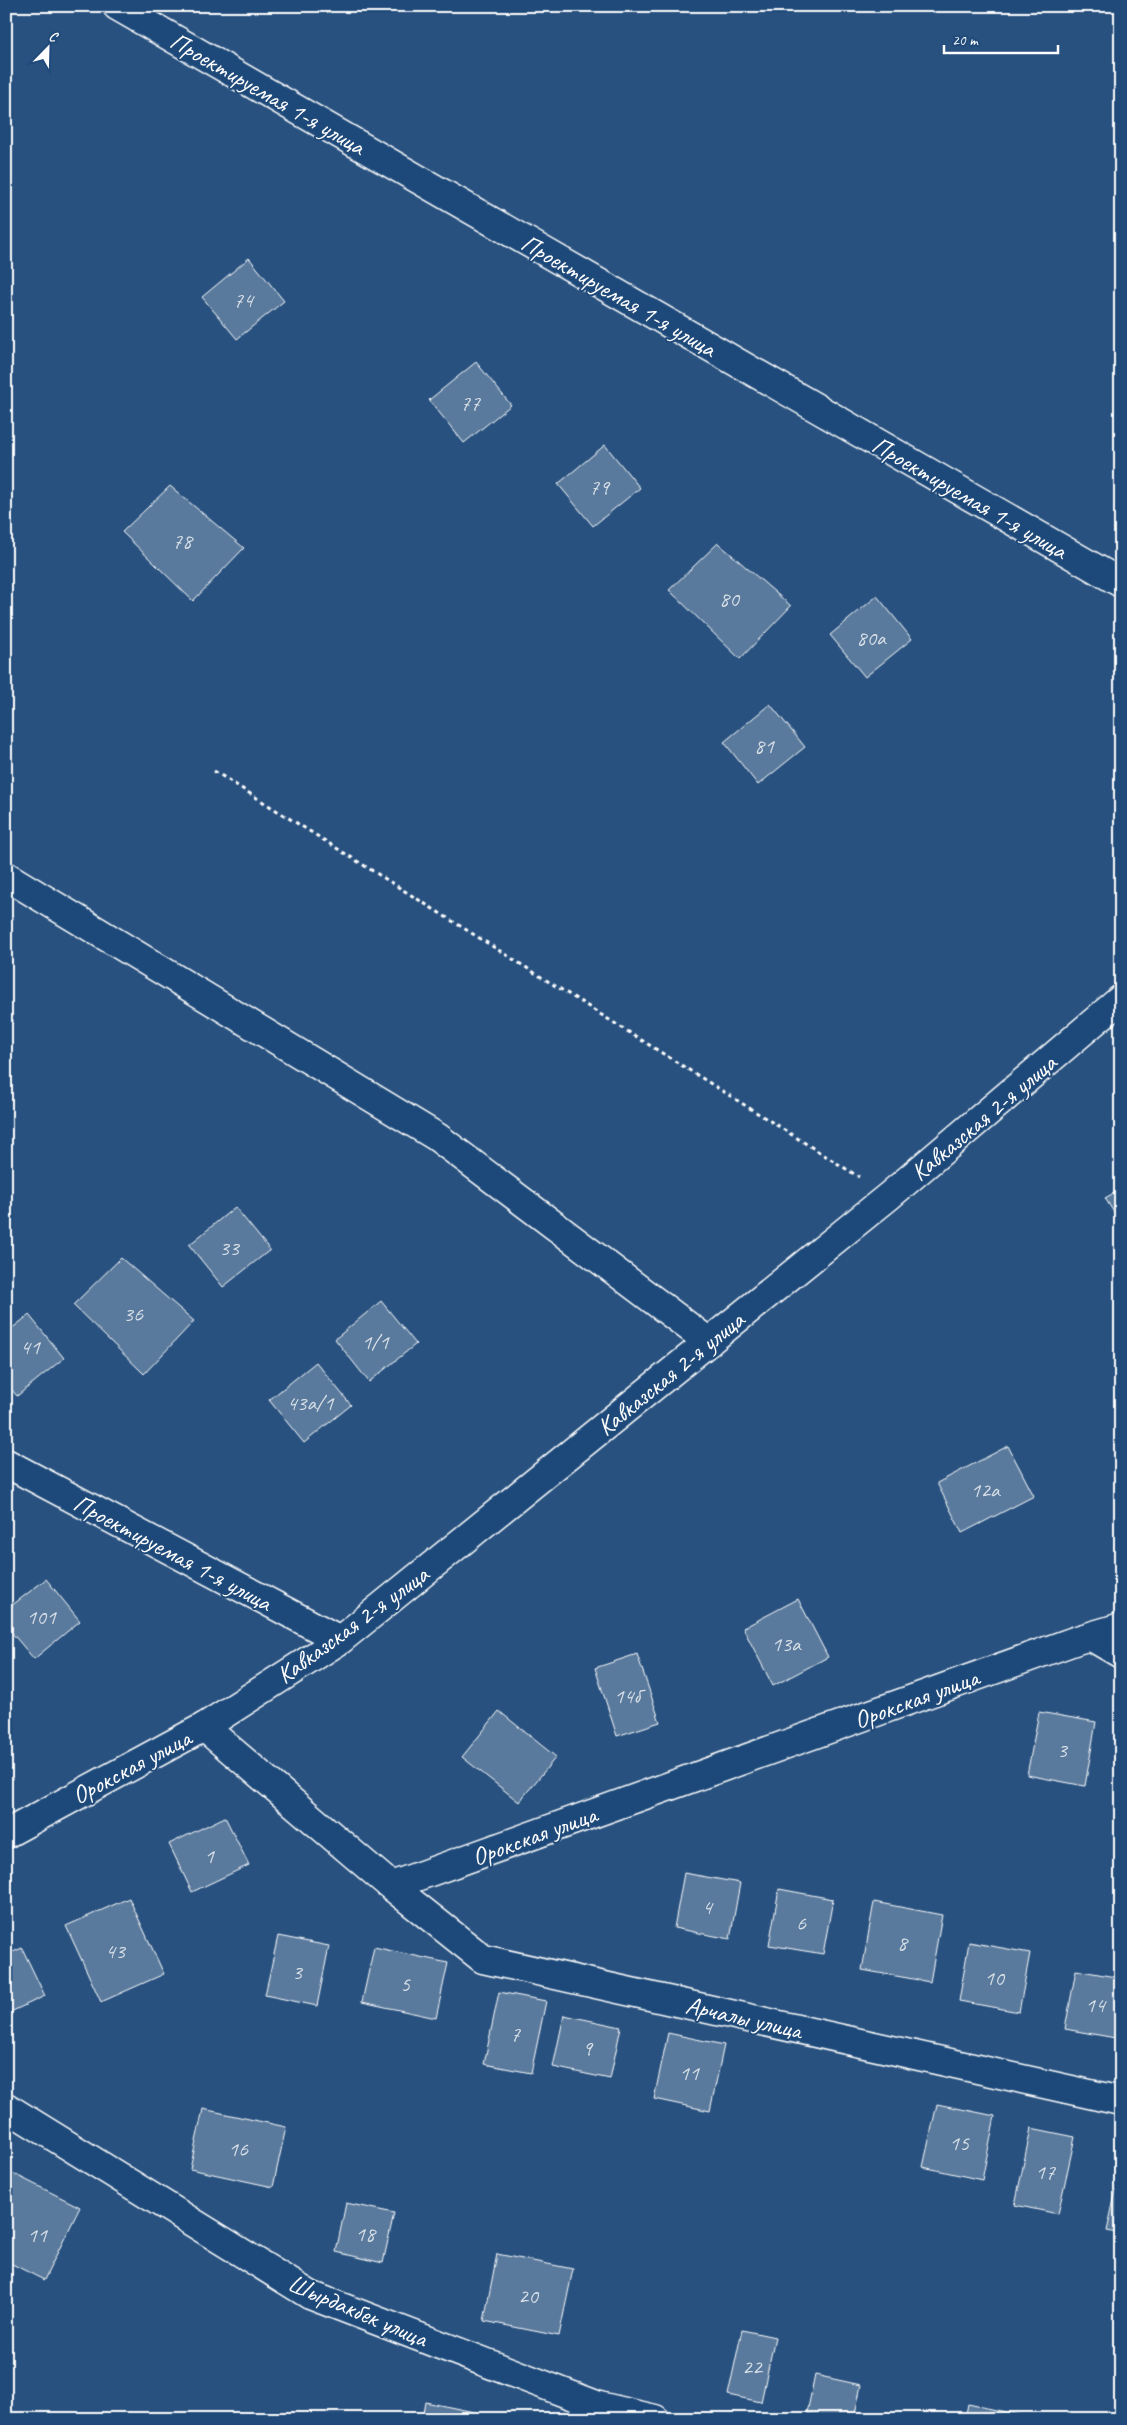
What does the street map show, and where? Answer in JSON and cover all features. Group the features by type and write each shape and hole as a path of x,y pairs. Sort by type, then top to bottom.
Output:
{"street":[{"name":"Проектируемая 1-я улица","path":"117,6 1121,583"},
{"path":"6,876 437,1138 710,1342"},
{"name":"Кавказская 2-я улица","path":"204,1727 340,1640 889,1196 1121,999"},
{"name":"Проектируемая 1-я улица","path":"6,1464 340,1640"},
{"name":"Орокская улица","path":"6,1834 204,1727 390,1886 1090,1636 1121,1627"},
{"path":"1090,1636 1121,1654"},
{"name":"Арчалы улица","path":"390,1886 483,1959 1121,2101"},
{"name":"Шырдакбек улица","path":"6,2108 310,2295 599,2406 656,2419"}],"path":[{"path":"214,771 889,1196"}],"building":[{"path":"249,258 284,301 237,339 202,297"},
{"path":"476,362 511,405 464,443 429,400"},
{"path":"605,445 640,488 593,526 558,484"},
{"path":"170,486 244,548 193,601 122,532"},
{"path":"718,543 791,606 740,659 669,590"},
{"path":"877,596 912,639 865,677 830,635"},
{"path":"770,704 805,747 758,785 724,742"},
{"path":"1121,1189 1121,1224 1105,1198"},
{"path":"235,1207 270,1250 223,1287 189,1245"},
{"path":"121,1258 194,1321 144,1374 73,1305"},
{"path":"381,1301 416,1344 369,1382 335,1339"},
{"path":"29,1315 64,1358 17,1396 6,1383 6,1333"},
{"path":"316,1362 351,1405 304,1443 269,1400"},
{"path":"1008,1446 1034,1496 962,1533 937,1483"},
{"path":"46,1579 80,1621 34,1659 6,1626 6,1610"},
{"path":"798,1599 828,1657 773,1686 743,1628"},
{"path":"637,1654 660,1722 617,1736 595,1668"},
{"path":"499,1711 556,1757 519,1802 462,1757"},
{"path":"1039,1712 1096,1722 1085,1786 1027,1775"},
{"path":"225,1817 249,1865 192,1892 169,1844"},
{"path":"684,1873 740,1883 730,1939 674,1928"},
{"path":"779,1889 833,1899 823,1954 769,1945"},
{"path":"129,1898 164,1974 101,2002 66,1926"},
{"path":"874,1902 942,1915 930,1982 862,1970"},
{"path":"278,1936 329,1946 317,2006 265,1995"},
{"path":"969,1942 1030,1953 1019,2012 959,2001"},
{"path":"374,1947 448,1963 436,2018 362,2002"},
{"path":"22,1948 45,1996 6,2014 6,1955"},
{"path":"1076,1970 1121,1978 1121,2039 1065,2029"},
{"path":"499,1992 546,2001 531,2073 484,2064"},
{"path":"564,2015 621,2027 610,2079 553,2067"},
{"path":"668,2033 724,2045 710,2111 654,2099"},
{"path":"937,2104 995,2116 982,2180 923,2167"},
{"path":"203,2109 286,2127 273,2187 190,2169"},
{"path":"1031,2128 1075,2137 1058,2214 1015,2205"},
{"path":"1121,2167 1121,2234 1107,2231"},
{"path":"10,2172 80,2207 44,2280 6,2261 6,2180"},
{"path":"346,2203 394,2213 383,2263 336,2252"},
{"path":"497,2254 573,2269 559,2336 484,2321"},
{"path":"742,2330 775,2337 761,2402 728,2395"},
{"path":"815,2375 861,2385 854,2419 836,2419 807,2413"},
{"path":"425,2402 479,2413 478,2419 422,2419"},
{"path":"968,2404 1034,2418 1034,2419 965,2419"}]}
